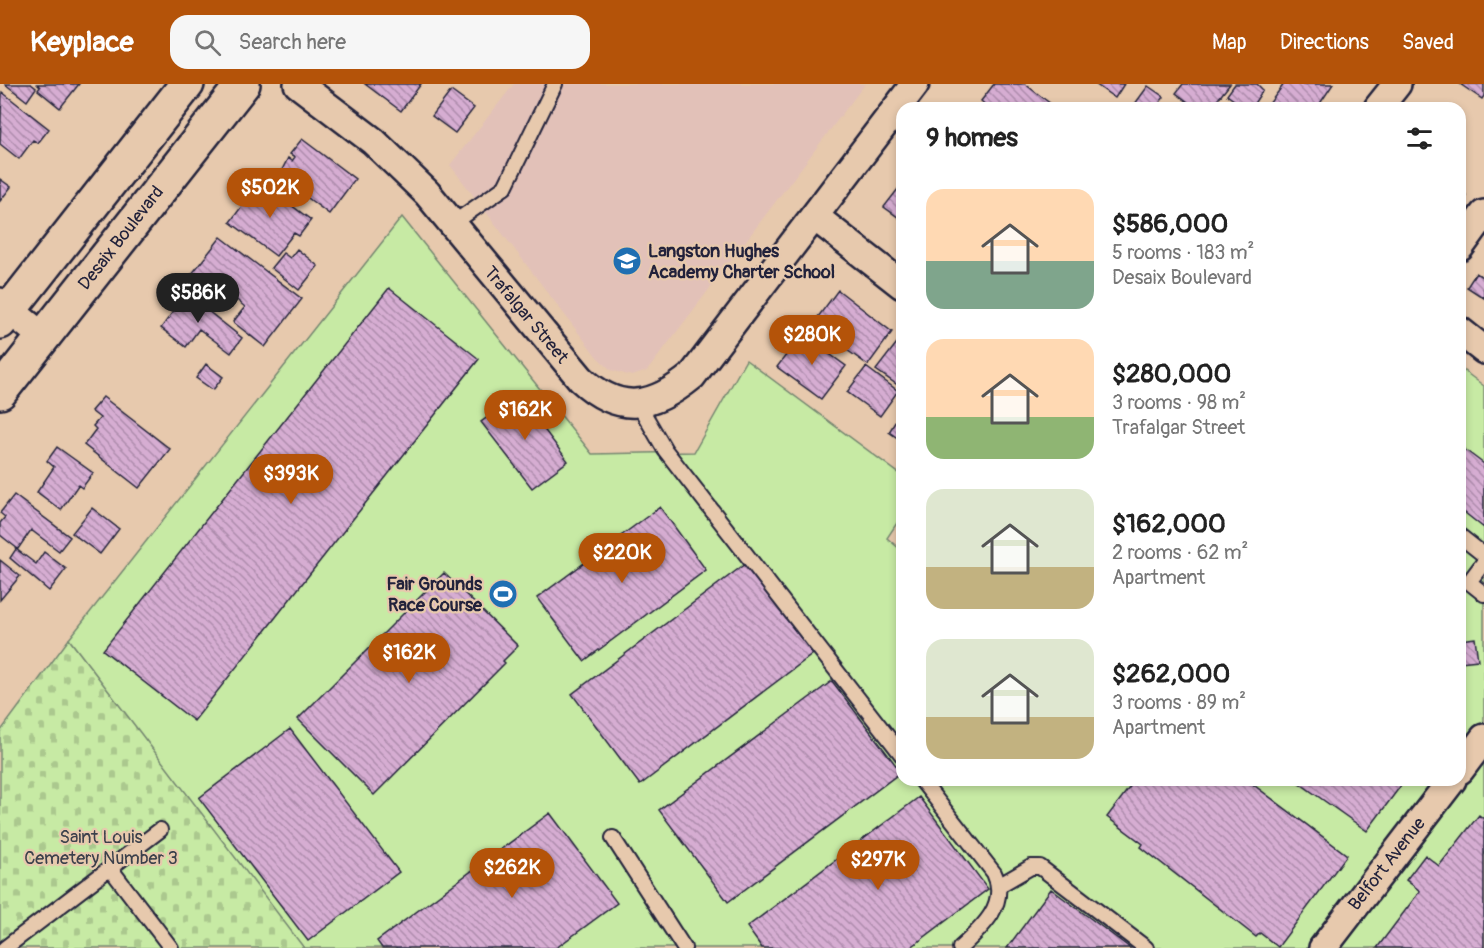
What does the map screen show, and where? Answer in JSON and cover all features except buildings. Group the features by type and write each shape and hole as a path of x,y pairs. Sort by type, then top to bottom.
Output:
{"street":[{"path":"43,337 3,311 187,84"},
{"name":"Desaix Boulevard","path":"0,392 243,84"},
{"name":"Trafalgar Street","path":"298,84 374,141 427,194 580,379 595,392 615,402 653,401 671,393 692,376 896,109"},
{"name":"Trafalgar Street","path":"901,102 915,84"},
{"path":"1383,102 1397,84"},
{"path":"1466,239 1484,214"},
{"path":"814,216 896,280"},
{"path":"1466,336 1484,350"},
{"path":"1466,762 1484,738"},
{"name":"Belfort Avenue","path":"1323,948 1447,786"}],"lane":[{"path":"452,224 505,187 555,84"},
{"path":"637,402 665,450 896,747"},
{"path":"1466,541 1484,555"},
{"path":"1484,562 1468,582 1484,594"},
{"path":"926,786 994,873 1000,885 996,906 981,930 960,948"},
{"path":"5,948 160,830"},
{"path":"613,838 684,948"},
{"path":"1000,885 1031,867 1040,867 1146,948"},
{"path":"110,868 171,948"}],"shaded area":[{"name":"Langston Hughes Academy Charter School","path":"514,84 865,84 647,371 632,376 611,370 597,357 450,165"}],"green space":[{"name":"Fair Grounds Race Course","path":"402,217 592,454 694,452 746,360 896,471 896,524 887,538 896,546 896,786 1466,786 1466,372 1484,386 1484,948 304,948 69,639"},
{"name":"Saint Louis Cemetery Number 3","path":"69,639 305,948 0,948 0,732"}],"place":[{"name":"Langston Hughes Academy Charter School","path":"627,261"},
{"name":"Fair Grounds Race Course","path":"503,594"}]}
